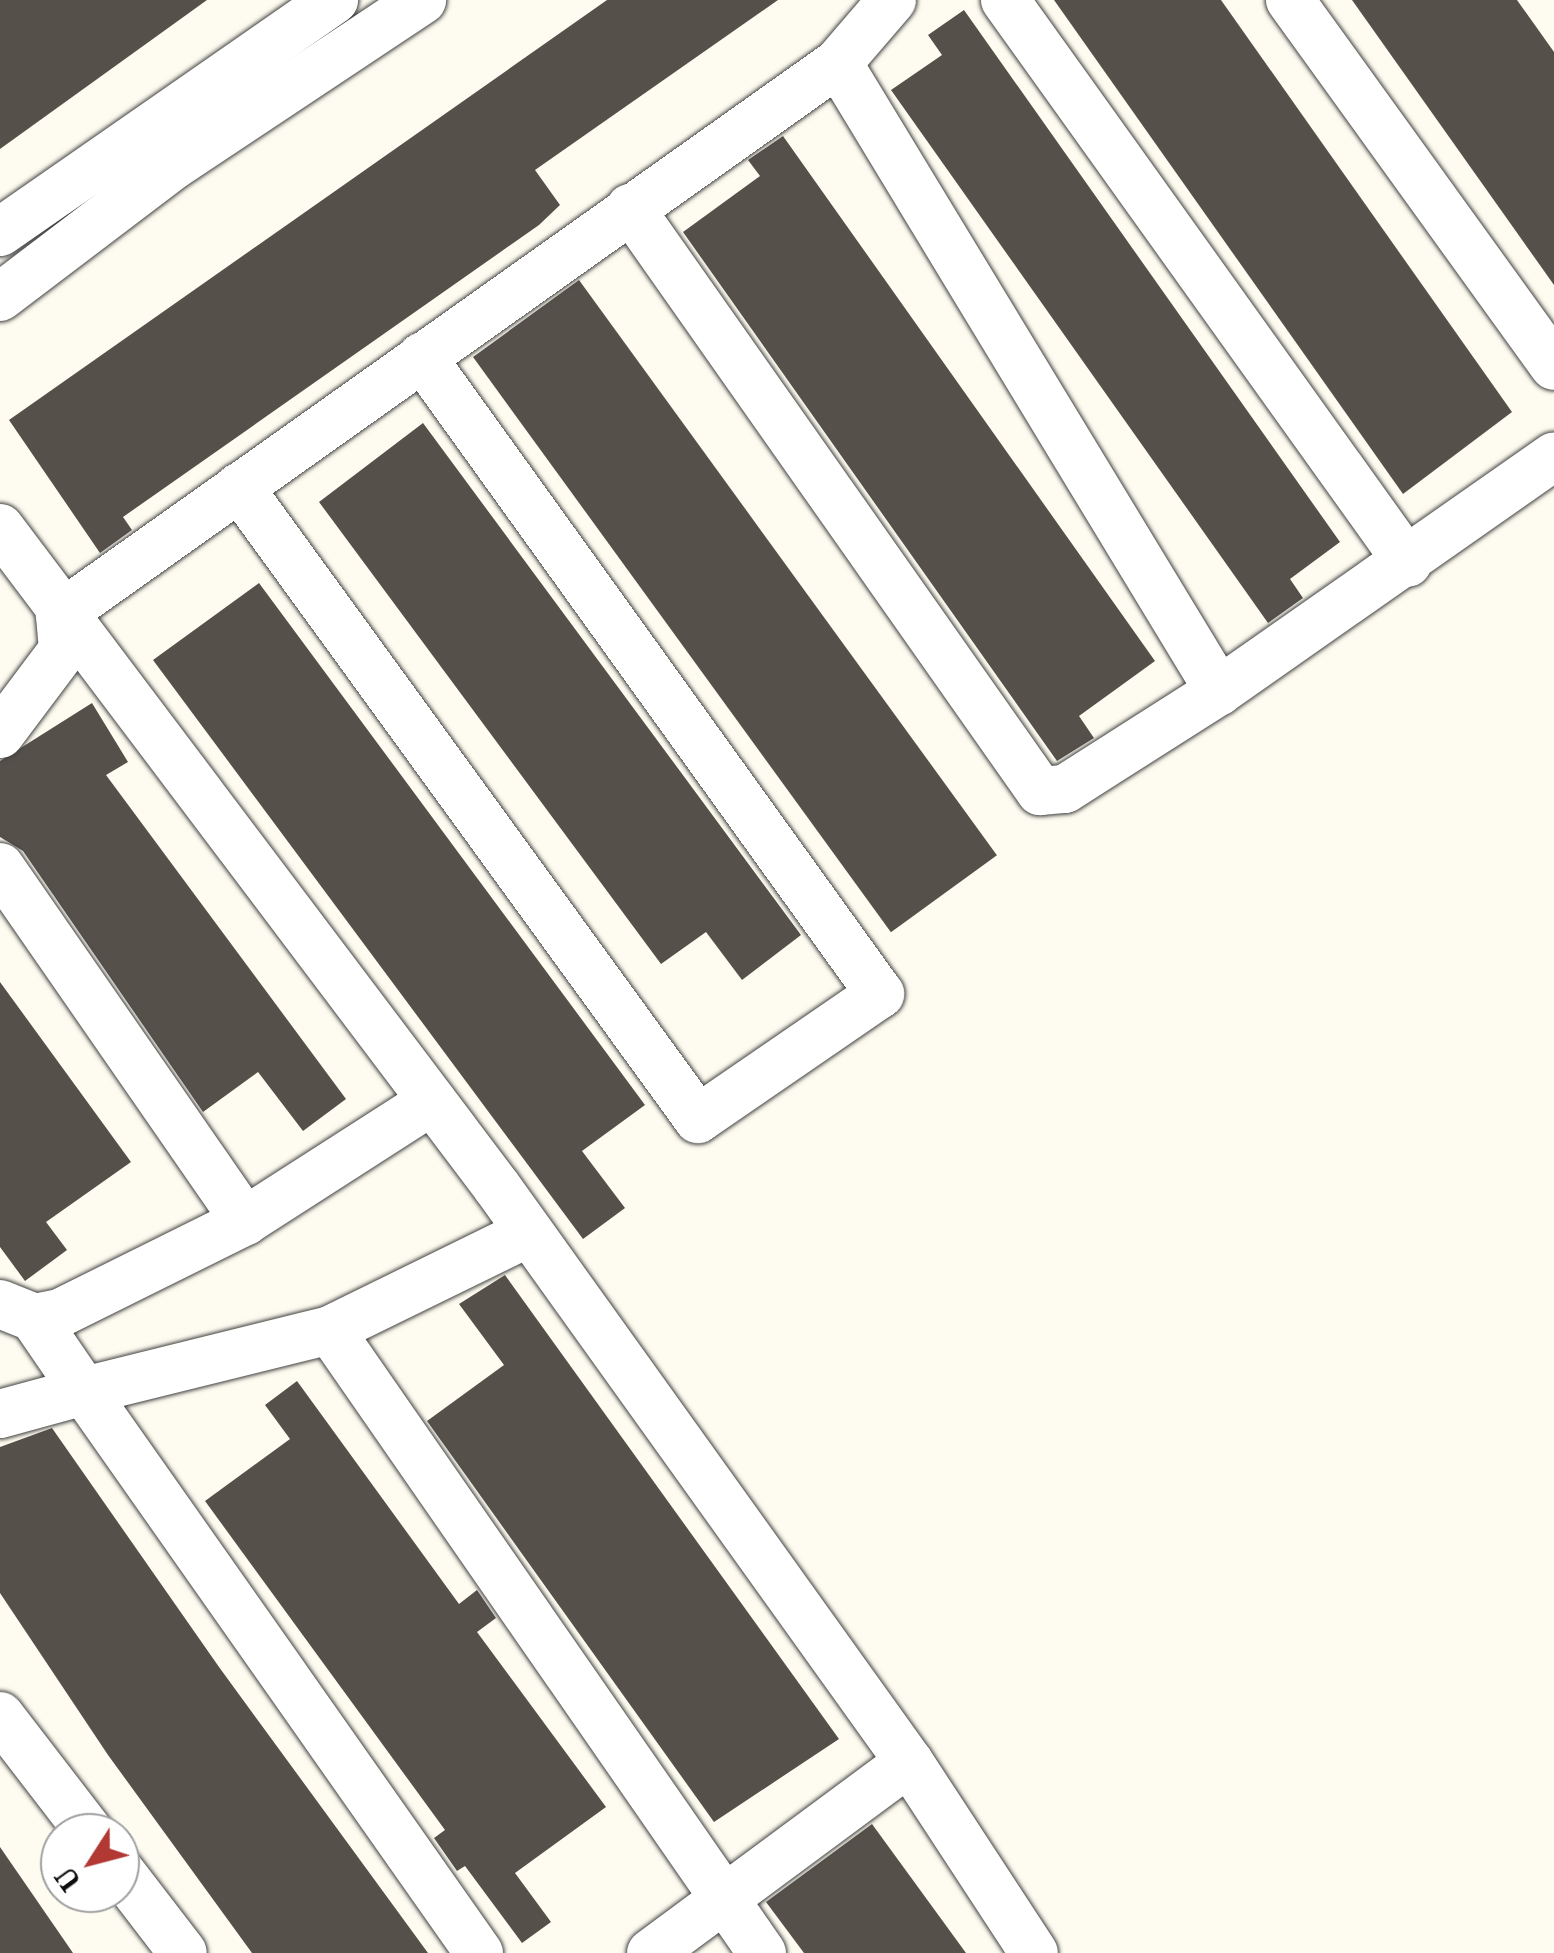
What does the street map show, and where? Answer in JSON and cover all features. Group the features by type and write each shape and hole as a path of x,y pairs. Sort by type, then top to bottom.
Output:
{"street":[{"path":"0,232 334,0"},
{"path":"0,297 174,165 422,0"},
{"path":"60,615 838,63 892,0"},
{"path":"1005,0 1408,564"},
{"path":"1290,0 1554,366"},
{"path":"838,63 1220,692"},
{"path":"630,208 1032,788 1065,789 1220,692 1408,564 1554,456"},
{"path":"239,487 698,1119 880,994 422,357"},
{"path":"0,528 60,615 514,1212 909,1762 1034,1953"},
{"path":"0,734 62,650 60,615"},
{"path":"0,868 244,1221"},
{"path":"432,1101 244,1221 17,1311 84,1391 480,1953"},
{"path":"0,1414 330,1330 514,1212"},
{"path":"330,1330 762,1953"},
{"path":"0,1716 75,1813"},
{"path":"651,1953 909,1762"},
{"path":"140,1897 183,1953"}],"building":[{"path":"0,0 207,0 0,149"},
{"path":"607,0 778,0 535,170 560,205 539,225 123,517 132,530 100,553 9,420"},
{"path":"1054,0 1221,0 1512,412 1403,494"},
{"path":"1352,0 1517,0 1554,52 1554,285"},
{"path":"964,10 1340,542 1290,579 1303,598 1268,623 891,90 942,55 928,35"},
{"path":"783,136 1155,661 1079,716 1094,738 1057,761 683,232 760,176 748,160"},
{"path":"579,280 997,855 891,932 473,357"},
{"path":"423,423 801,935 742,980 706,932 661,964 319,502"},
{"path":"259,583 645,1105 582,1151 625,1208 583,1239 153,660"},
{"path":"92,703 128,762 106,775 346,1099 303,1131 258,1072 203,1112 23,851 0,837 0,761"},
{"path":"0,982 131,1162 46,1222 67,1250 25,1281 0,1247"},
{"path":"505,1275 839,1739 714,1822 427,1421 504,1365 459,1304"},
{"path":"297,1381 459,1604 477,1590 496,1618 477,1632 606,1807 515,1873 551,1922 522,1943 465,1866 457,1871 434,1838 445,1830 205,1501 290,1439 265,1405"},
{"path":"52,1428 219,1667 428,1953 252,1953 108,1755 0,1593 0,1447"},
{"path":"872,1824 966,1953 804,1953 766,1902"},
{"path":"0,1847 40,1905 40,1913 45,1913 73,1953 0,1953"}]}
